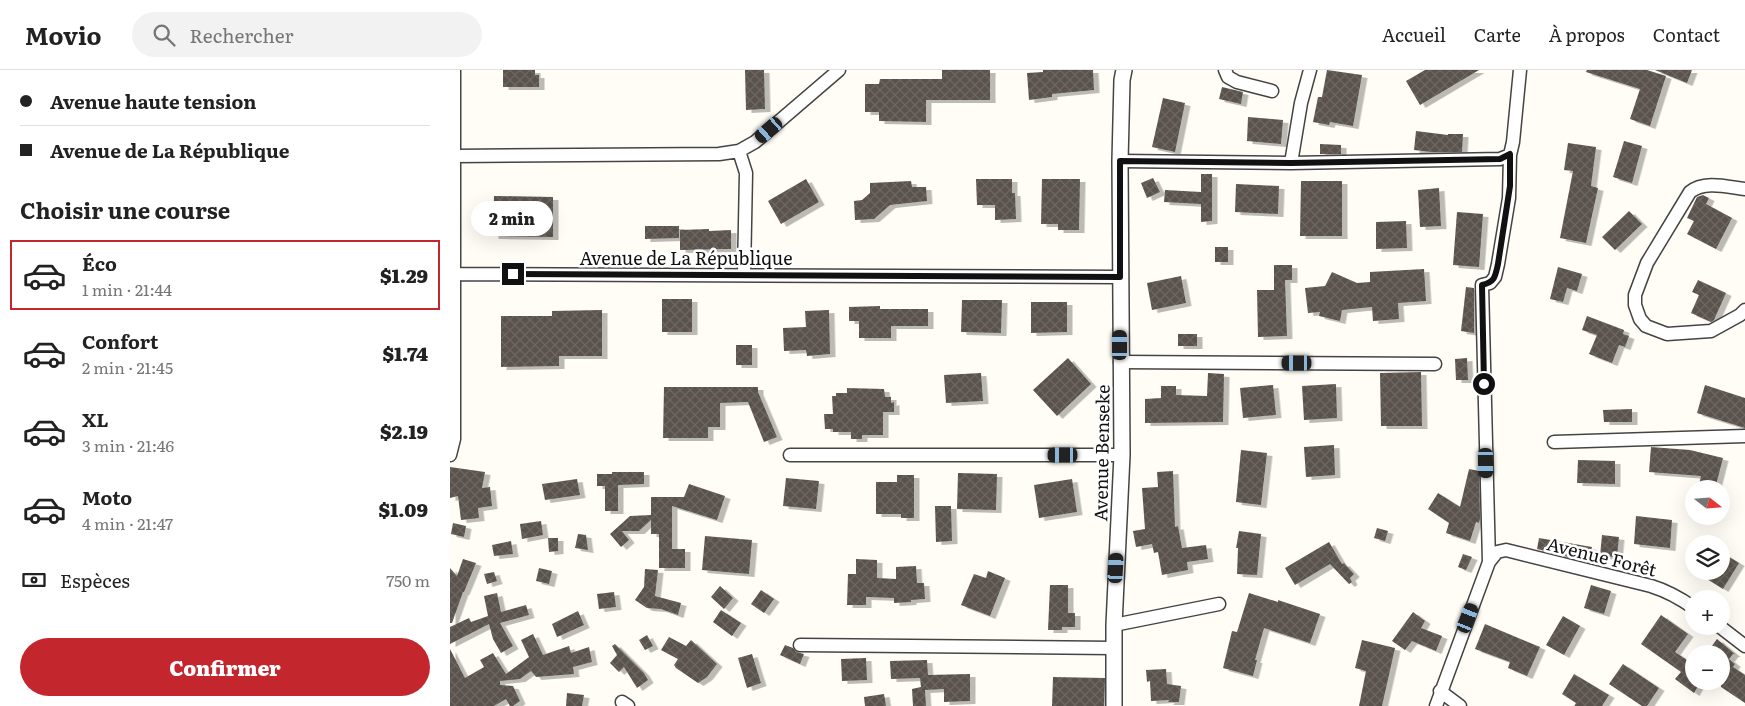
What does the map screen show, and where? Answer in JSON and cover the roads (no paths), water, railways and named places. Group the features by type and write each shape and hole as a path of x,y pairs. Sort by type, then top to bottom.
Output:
{"street":[{"path":"450,455 454,439 455,274 452,157 454,70"},
{"path":"452,157 719,154 740,151 755,142 839,70"},
{"path":"1225,70 1228,77 1237,82 1272,91"},
{"path":"1291,163 1301,103 1310,70"},
{"path":"1436,706 1488,562 1482,285 1490,283 1495,277 1498,264 1510,186 1511,148 1520,70"},
{"name":"Avenue Benseke","path":"1114,706 1113,648 1122,455 1120,161 1122,73"},
{"path":"1120,161 1291,163 1500,159 1511,148"},
{"path":"740,151 746,173 744,274"},
{"path":"1745,189 1704,186 1696,187 1690,192 1647,262 1635,295 1635,305 1640,319 1646,326 1667,334 1711,331 1740,315 1745,310"},
{"name":"Avenue de La République","path":"455,274 1120,277"},
{"path":"1120,362 1435,364"},
{"path":"1554,442 1745,436"},
{"path":"790,455 1122,455"},
{"name":"Avenue Forêt","path":"1488,562 1497,552 1506,550 1651,586 1664,590 1685,602"},
{"path":"1114,625 1219,604"},
{"path":"1730,634 1745,646"},
{"path":"800,645 1113,648"},
{"path":"1440,691 1460,706"}]}
